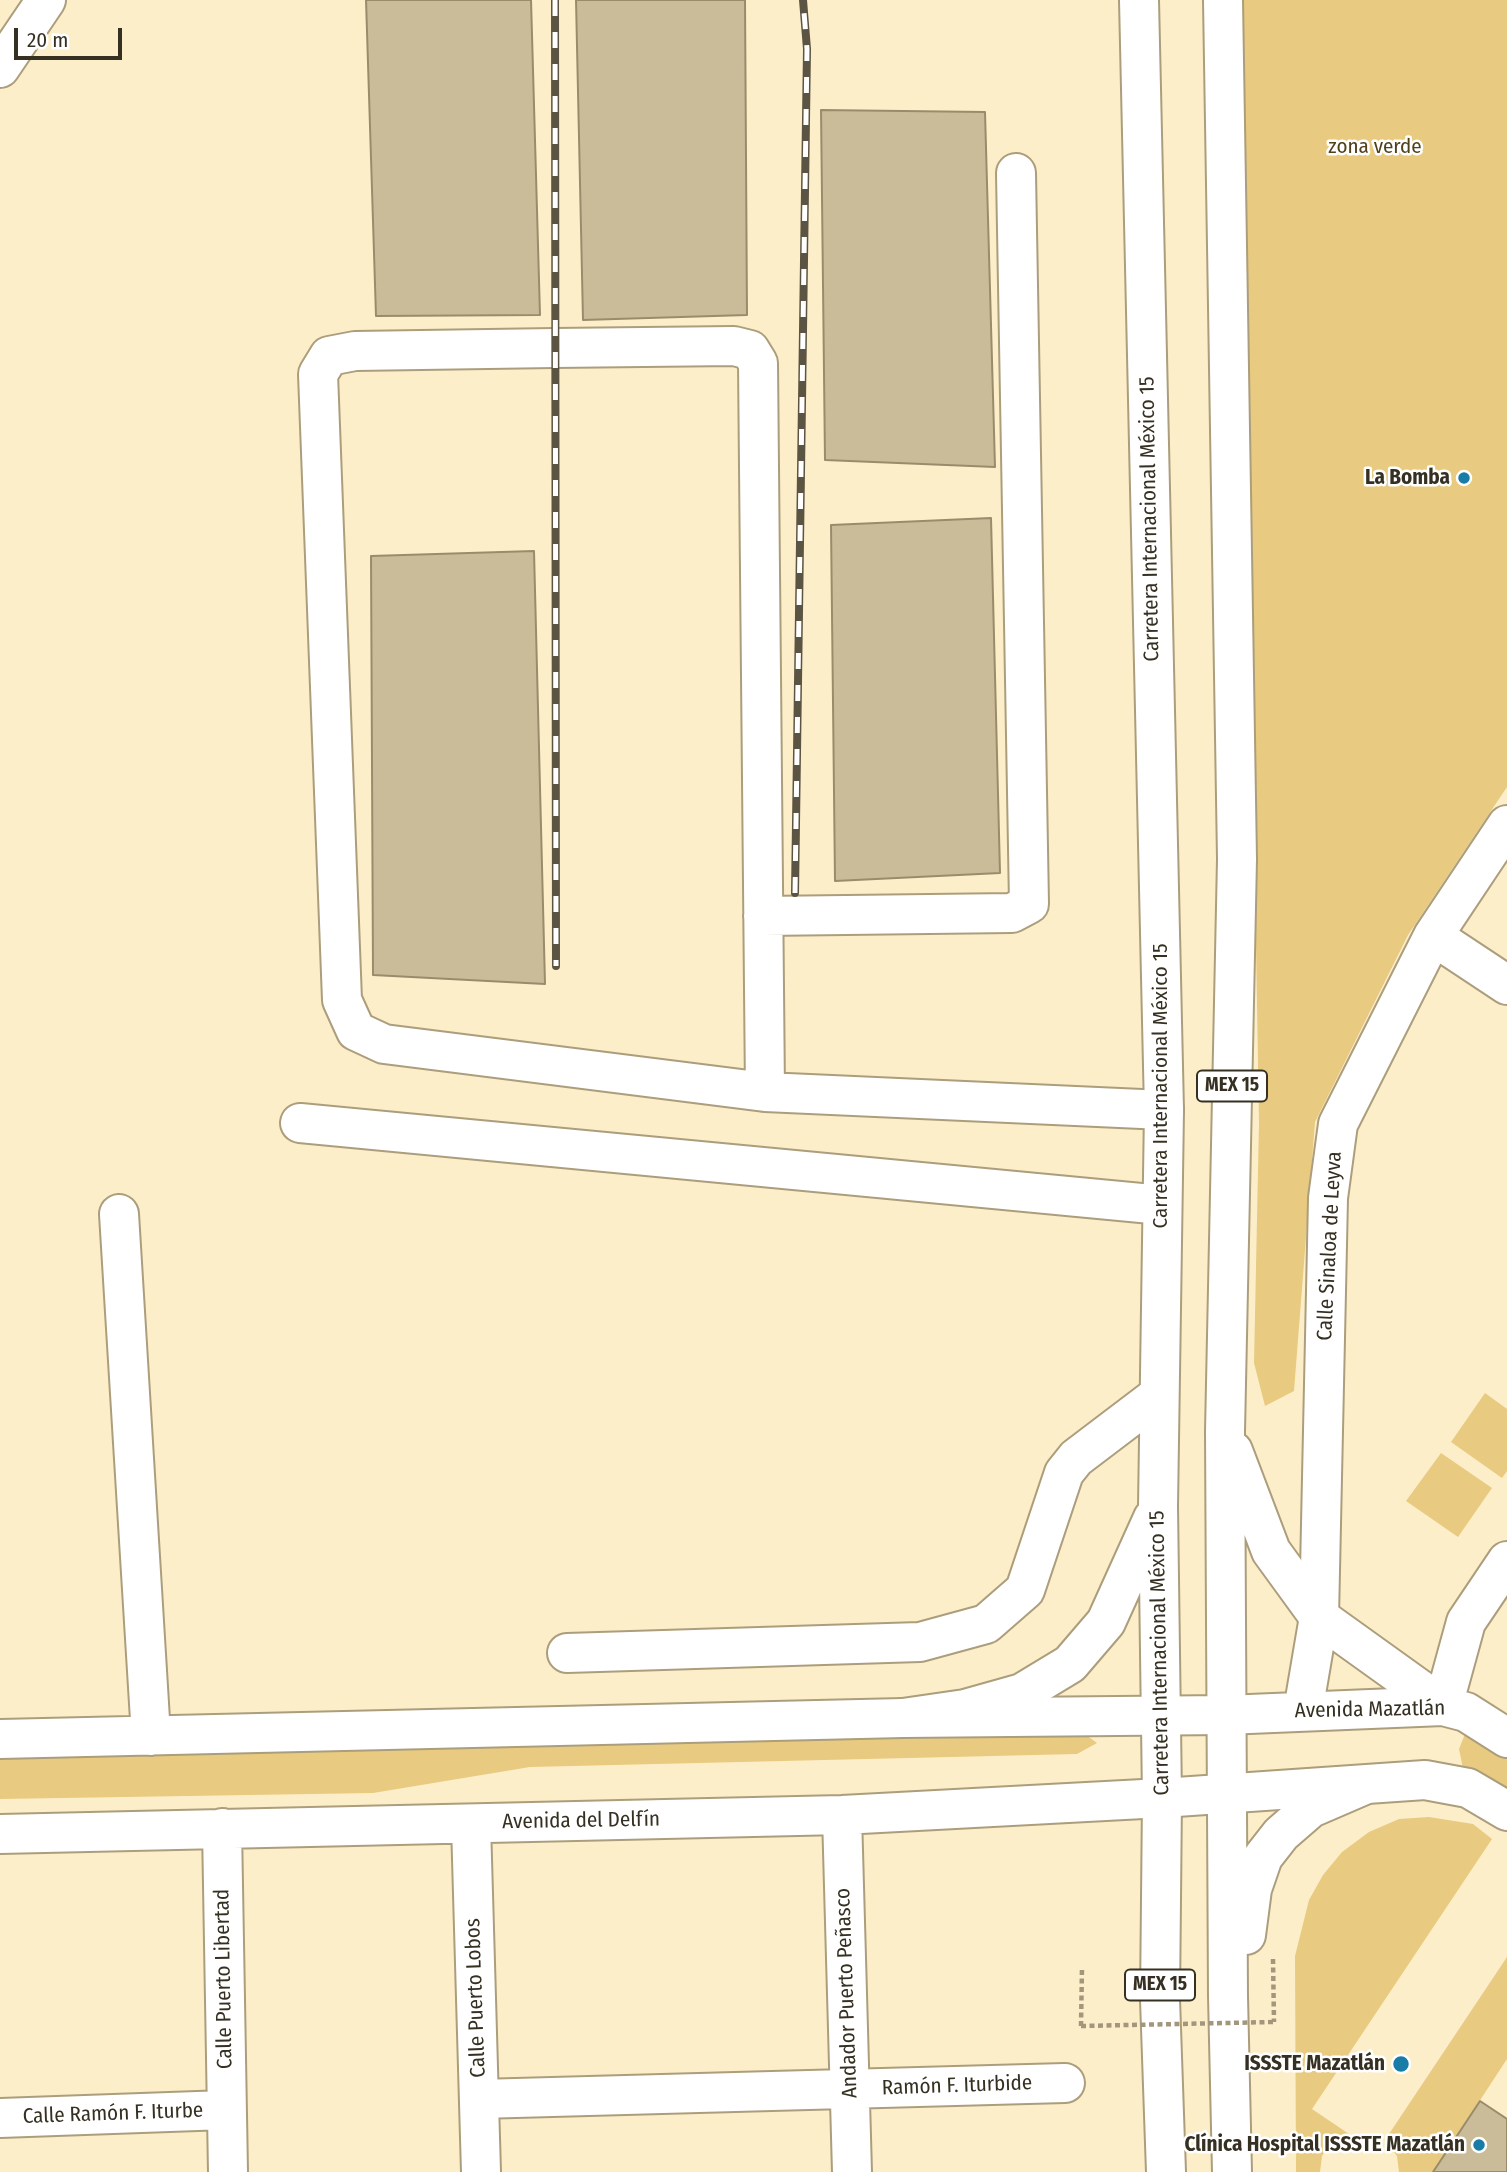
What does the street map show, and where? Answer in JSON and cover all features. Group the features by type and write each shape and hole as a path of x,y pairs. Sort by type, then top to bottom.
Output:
{"street":[{"path":"0,68 46,0"},
{"name":"Carretera Internacional México 15","path":"1139,0 1164,1110 1158,1506 1162,1798 1160,1999 1166,2172"},
{"name":"MEX 15","path":"1223,0 1237,859 1225,1431 1225,1715 1232,2172"},
{"path":"763,916 1012,913 1029,904 1016,173"},
{"path":"765,1092 758,363 750,350 734,346 355,351 329,356 318,374 342,1000 356,1031 384,1044 765,1092 1164,1110"},
{"name":"Calle Sinaloa de Leyva","path":"1303,1711 1319,1617 1328,1198 1338,1124 1433,936 1507,825"},
{"path":"1433,936 1507,985"},
{"path":"300,1123 1162,1205"},
{"path":"119,1214 150,1736"},
{"path":"567,1653 920,1642 986,1624 1024,1590 1064,1473 1076,1458 1159,1395"},
{"path":"1225,1431 1271,1551 1319,1617 1443,1706 1466,1622 1507,1561"},
{"path":"904,1718 965,1709 1022,1693 1070,1664 1106,1622 1158,1506"},
{"name":"Avenida Mazatlán","path":"1225,1715 1443,1706 1466,1712 1507,1738"},
{"path":"0,1740 904,1718 1225,1715"},
{"path":"1162,1798 1425,1780 1468,1788 1507,1811"},
{"path":"1228,1996 1245,1950 1252,1889 1264,1857 1281,1834 1311,1808 1362,1786"},
{"name":"Avenida del Delfín","path":"0,1834 842,1815 1162,1798"},
{"name":"Andador Puerto Peñasco","path":"842,1815 852,2172"},
{"name":"Calle Puerto Lobos","path":"471,1824 481,2172"},
{"name":"Calle Puerto Libertad","path":"222,1828 229,2172"},
{"name":"Ramón F. Iturbide","path":"479,2099 1065,2083"},
{"name":"Calle Ramón F. Iturbe","path":"0,2118 226,2110"}],"path":[{"path":"1082,1968 1081,2026 1274,2022 1273,1951"}],"green space":[{"name":"zona verde","path":"1240,0 1507,0 1507,787 1408,935 1315,1122 1294,1391 1265,1406 1254,1363 1259,1122"},
{"path":"1485,1393 1507,1409 1507,1471 1502,1478 1451,1442"},
{"path":"1441,1453 1492,1488 1458,1537 1406,1501"},
{"path":"1467,1729 1507,1755 1507,1806 1465,1778 1459,1749"},
{"path":"1082,1732 1097,1743 1077,1754 530,1767 373,1793 0,1799 0,1754"},
{"path":"1429,1817 1473,1824 1492,1839 1312,2109 1349,2134 1329,2146 1322,2156 1320,2172 1296,2172 1295,1956 1309,1900 1323,1875 1342,1852 1369,1832 1399,1819"},
{"path":"1507,1957 1507,2059 1433,2172 1399,2172 1397,2156 1385,2140"}],"building":[{"path":"366,0 531,0 540,315 376,316"},
{"path":"576,0 745,0 747,315 583,320"},
{"path":"821,110 985,112 995,467 825,460"},
{"path":"991,518 1000,873 835,881 831,525"},
{"path":"534,551 545,984 373,975 371,556"},
{"name":"Clínica Hospital ISSSTE Mazatlán","path":"1480,2101 1507,2119 1507,2172 1433,2172"}],"railway":[{"path":"555,0 556,966"},
{"path":"795,893 807,49 803,0"}],"place":[{"name":"La Bomba","path":"1464,478"},
{"name":"ISSSTE Mazatlán","path":"1401,2064"},
{"name":"Clínica Hospital ISSSTE Mazatlán","path":"1479,2145"}]}
